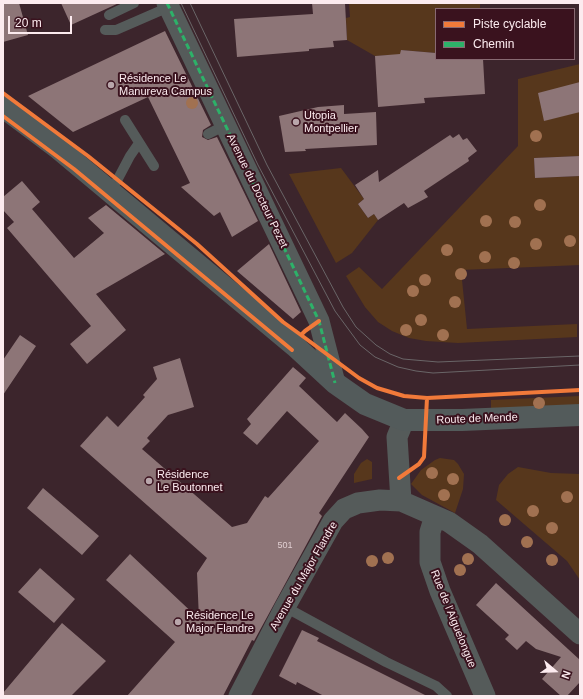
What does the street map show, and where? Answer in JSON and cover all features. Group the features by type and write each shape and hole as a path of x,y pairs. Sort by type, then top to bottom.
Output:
{"main road":[{"name":"Route de Mende","path":"3,107 59,149 289,341 335,383 365,404 404,420 462,420 580,415"}],"street":[{"name":"Avenue du Docteur Pezet","path":"168,5 215,123 319,321 335,383"},
{"path":"404,420 397,437 401,501 449,522 480,544 580,634"},
{"name":"Avenue du Major Flandre","path":"239,696 285,607 334,521 344,509 358,503 380,500 401,501"},
{"name":"Rue de l'Aiguelongue","path":"435,516 430,532 430,562 440,591 486,696"}],"lane":[{"path":"109,15 134,3"},
{"path":"105,30 116,30 168,5"},
{"path":"125,120 154,166"},
{"path":"111,192 130,156 139,143"},
{"path":"285,607 386,662 436,686 447,696"}],"shaded area":[{"path":"349,3 480,3 480,8 435,8 435,53 401,50 401,59 393,55 375,56 347,40 346,18 350,17"},
{"path":"580,64 580,156 534,158 535,178 580,176 580,265 461,270 467,329 577,324 577,337 458,343 426,341 409,338 392,331 378,322 365,307 346,276 359,267 382,289 518,146 518,79"},
{"path":"341,168 364,199 358,204 368,218 374,214 378,220 352,253 336,263 289,174"},
{"path":"580,396 580,405 491,409 491,400"},
{"path":"440,458 454,460 464,474 463,489 455,513 422,495 411,484 421,470"},
{"path":"367,459 372,462 372,479 354,483 354,474 361,463"},
{"path":"518,467 551,473 580,474 580,580 567,561 496,500 499,485 508,474"}],"building":[{"path":"3,3 19,3 28,35 3,42"},
{"path":"61,3 119,3 71,25"},
{"path":"312,3 345,3 347,40 333,41 334,47 309,49 309,51 237,57 234,19 313,14"},
{"path":"165,31 211,125 203,130 202,137 208,140 217,137 258,221 232,237 220,212 214,216 181,187 190,183 148,97 73,132 28,96"},
{"path":"401,50 435,53 435,60 483,60 485,94 424,98 425,103 378,107 375,56 400,54"},
{"path":"580,82 580,112 544,121 538,93"},
{"path":"344,105 344,114 376,112 377,145 305,149 306,151 285,152 279,116 318,107"},
{"path":"459,134 463,140 467,138 477,151 468,158 469,161 424,191 428,197 408,208 404,203 378,220 374,214 368,218 358,204 364,199 355,185 378,170 379,182 450,135 453,138"},
{"path":"580,156 580,176 535,178 534,158"},
{"path":"22,181 40,202 32,209 74,258 104,233 88,218 106,205 165,254 96,294 126,330 87,364 70,344 91,326 7,228 14,222 3,210 3,197"},
{"path":"269,244 301,312 293,319 237,271"},
{"path":"20,335 36,346 3,395 3,360"},
{"path":"180,358 194,407 168,415 147,438 150,441 142,449 232,527 247,523 265,496 268,498 319,441 287,411 257,445 243,433 251,424 247,419 293,367 306,378 299,386 337,422 345,413 369,437 319,513 322,516 254,641 252,640 223,696 127,696 175,642 106,580 130,554 199,619 197,573 207,558 80,446 107,416 118,427 145,397 143,395 157,379 153,367"},
{"path":"43,488 99,536 82,555 27,508"},
{"path":"40,568 75,599 54,623 18,592"},
{"path":"496,583 580,660 580,682 567,696 561,696 542,679 561,657 536,649 526,641 517,650 505,639 509,635 476,605"},
{"path":"62,623 106,661 71,696 3,696 3,693"},
{"path":"302,630 319,638 317,641 427,696 324,696 297,682 296,685 279,676"}],"tram line":[{"path":"181,3 258,165 335,311 360,345 375,357 398,367 433,373 580,365"},
{"path":"190,3 267,165 343,307 356,327 376,345 390,354 403,359 438,362 580,356"}],"marked path":[{"path":"167,3 319,321 335,383"}],"cycle path":[{"path":"3,93 88,156 197,244 283,322 301,335 319,321"},
{"path":"3,116 74,169 292,350"},
{"path":"301,335 359,378 377,388 404,396 427,398 580,390"},
{"path":"399,478 419,464 424,457 427,398"}],"place":[{"name":"Résidence Le Manureva Campus","path":"111,85"},
{"name":"Utopia Montpellier","path":"296,122"},
{"name":"Résidence Le Boutonnet","path":"149,481"},
{"name":"Résidence Le Major Flandre","path":"178,622"}]}
